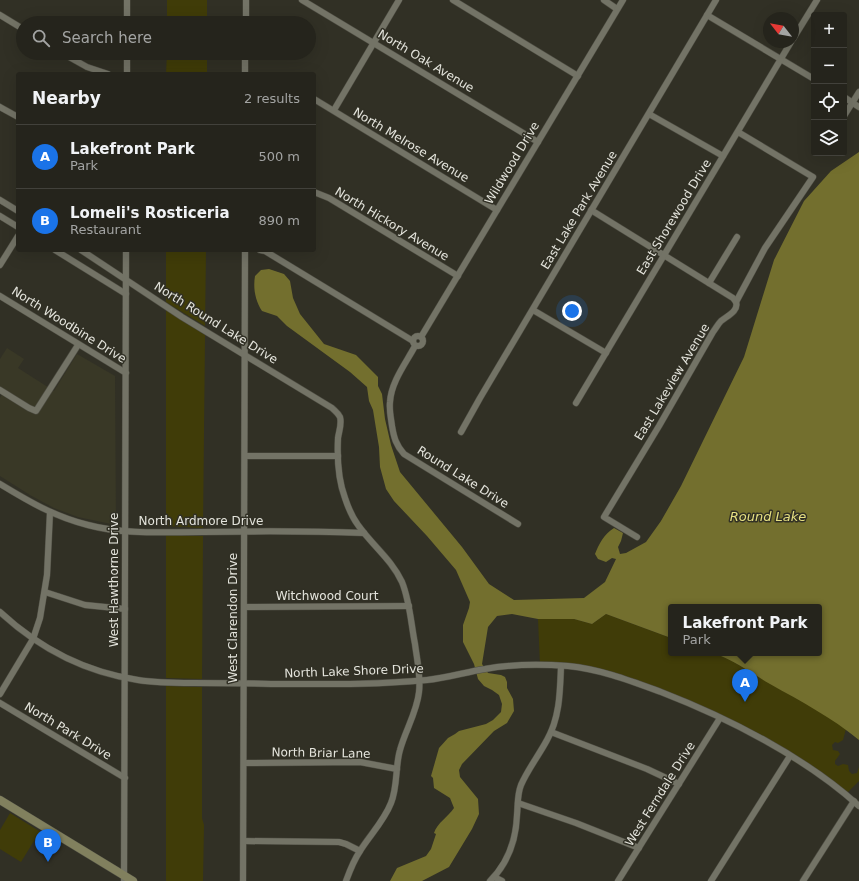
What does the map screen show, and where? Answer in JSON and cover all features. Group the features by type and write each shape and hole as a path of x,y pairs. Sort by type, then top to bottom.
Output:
{"main road":[{"path":"0,800 124,878 134,881"}],"street":[{"path":"127,0 127,16"},
{"path":"246,0 246,16"},
{"name":"North Oak Avenue","path":"302,0 538,142"},
{"path":"334,110 399,0"},
{"path":"453,0 578,76"},
{"path":"604,0 618,9"},
{"name":"Wildwood Drive","path":"398,448 394,440 390,401 392,390 414,343 419,346 422,344 423,340 421,337 623,0"},
{"name":"East Lake Park Avenue","path":"461,432 716,0"},
{"path":"799,28 817,0"},
{"path":"0,15 16,25"},
{"path":"708,15 811,77"},
{"name":"East Shorewood Drive","path":"576,403 787,48"},
{"path":"74,60 87,67 102,72"},
{"path":"127,60 127,72"},
{"path":"245,72 246,60"},
{"path":"847,111 859,92"},
{"path":"847,99 859,107"},
{"name":"North Melrose Avenue","path":"316,100 497,210"},
{"path":"1,109 16,117"},
{"path":"649,114 723,156"},
{"name":"East Lakeview Avenue","path":"637,537 604,517 713,332 720,322 737,307 736,302 765,248 813,177 738,132"},
{"name":"North Hickory Avenue","path":"316,193 328,198 458,276"},
{"path":"0,200 16,210"},
{"path":"591,210 733,298 736,302"},
{"path":"0,216 16,226"},
{"path":"709,283 737,237"},
{"path":"0,266 16,239"},
{"path":"58,252 126,294"},
{"name":"North Round Lake Drive","path":"84,252 182,317 332,408 338,415 341,423 338,438 338,456"},
{"name":"West Hawthorne Drive","path":"124,878 126,252"},
{"name":"West Clarendon Drive","path":"243,881 245,252"},
{"path":"267,252 414,343"},
{"name":"North Woodbine Drive","path":"0,296 126,373"},
{"path":"533,310 606,353"},
{"path":"0,390 36,411 78,344"},
{"name":"Round Lake Drive","path":"398,448 404,454 518,524"},
{"path":"245,456 338,456 338,471 342,492 351,513 364,533 394,568 401,581 409,606 420,681 419,693 400,750 397,779 392,802 352,864 346,881"},
{"name":"North Ardmore Drive","path":"0,484 24,499 50,512 88,525 125,531 364,533"},
{"path":"0,694 33,639 40,618 45,592 50,512"},
{"path":"45,592 85,605 125,609"},
{"name":"Witchwood Court","path":"244,607 409,606"},
{"name":"North Lake Shore Drive","path":"0,612 33,639 62,658 125,678 164,682 382,683 420,681 486,668 523,665 561,666 599,672 631,681 672,696 720,718 808,767 841,789 859,806"},
{"path":"502,881 492,879 506,861 512,848 522,785 551,732 557,714 561,666"},
{"name":"North Park Drive","path":"0,703 124,778"},
{"name":"West Ferndale Drive","path":"618,881 720,718"},
{"path":"551,732 647,769 678,784"},
{"path":"711,881 790,756"},
{"name":"North Briar Lane","path":"244,763 360,762 397,769"},
{"path":"803,881 854,801"},
{"path":"518,803 576,823 639,848"},
{"path":"244,841 338,842 360,851"}],"shaded area":[{"path":"167,0 207,0 207,16 167,16"},
{"path":"167,60 207,60 207,72 166,72"},
{"path":"166,252 206,252 205,326 166,302"},
{"path":"166,310 205,335 203,528 166,526"},
{"path":"7,348 24,359 18,368 54,391 77,354 115,376 116,525 78,517 54,508 0,476 0,398 4,390 0,387 0,359"},
{"path":"166,535 203,536 202,679 166,678"},
{"path":"606,614 668,637 668,656 721,656 727,658 821,712 846,729 843,740 838,743 835,742 832,745 833,750 838,751 840,754 835,761 835,764 838,766 843,764 848,765 849,771 852,774 857,773 859,767 859,781 846,794 740,728 704,710 602,673 540,665 538,619 574,619 592,624"},
{"path":"166,686 202,687 202,818 204,825 203,881 166,881"},
{"path":"10,813 47,836 44,840 37,836 21,862 0,849 0,830"}],"water":[{"name":"Round Lake","path":"859,152 859,740 816,710 721,656 822,656 822,604 668,604 668,637 606,614 592,624 574,619 538,619 512,614 497,616 488,627 482,664 488,673 505,677 507,688 513,699 514,711 507,723 494,731 462,764 459,770 460,777 478,799 479,814 472,829 449,867 422,881 390,881 397,868 426,856 431,849 436,834 434,833 435,829 454,808 450,798 434,788 433,778 431,776 439,748 448,738 459,731 486,724 493,720 501,712 502,704 499,695 484,686 478,679 474,664 463,642 463,625 470,602 456,570 394,501 386,489 380,467 379,447 373,410 369,401 367,387 350,372 287,326 277,316 262,311 255,294 255,276 261,270 269,269 284,274 290,281 293,298 300,314 324,344 356,355 378,377 378,386 382,394 385,419 391,445 400,472 462,547 489,584 514,600 584,598 605,582 616,559 612,558 606,562 598,559 595,554 607,533 614,528 623,533 618,547 620,554 626,553 646,542 661,521 681,486 744,357 774,260 804,201 831,171"}],"place":[{"name":"Lakefront Park","path":"745,702"},
{"name":"Lomeli's Rosticeria","path":"48,862"}]}
